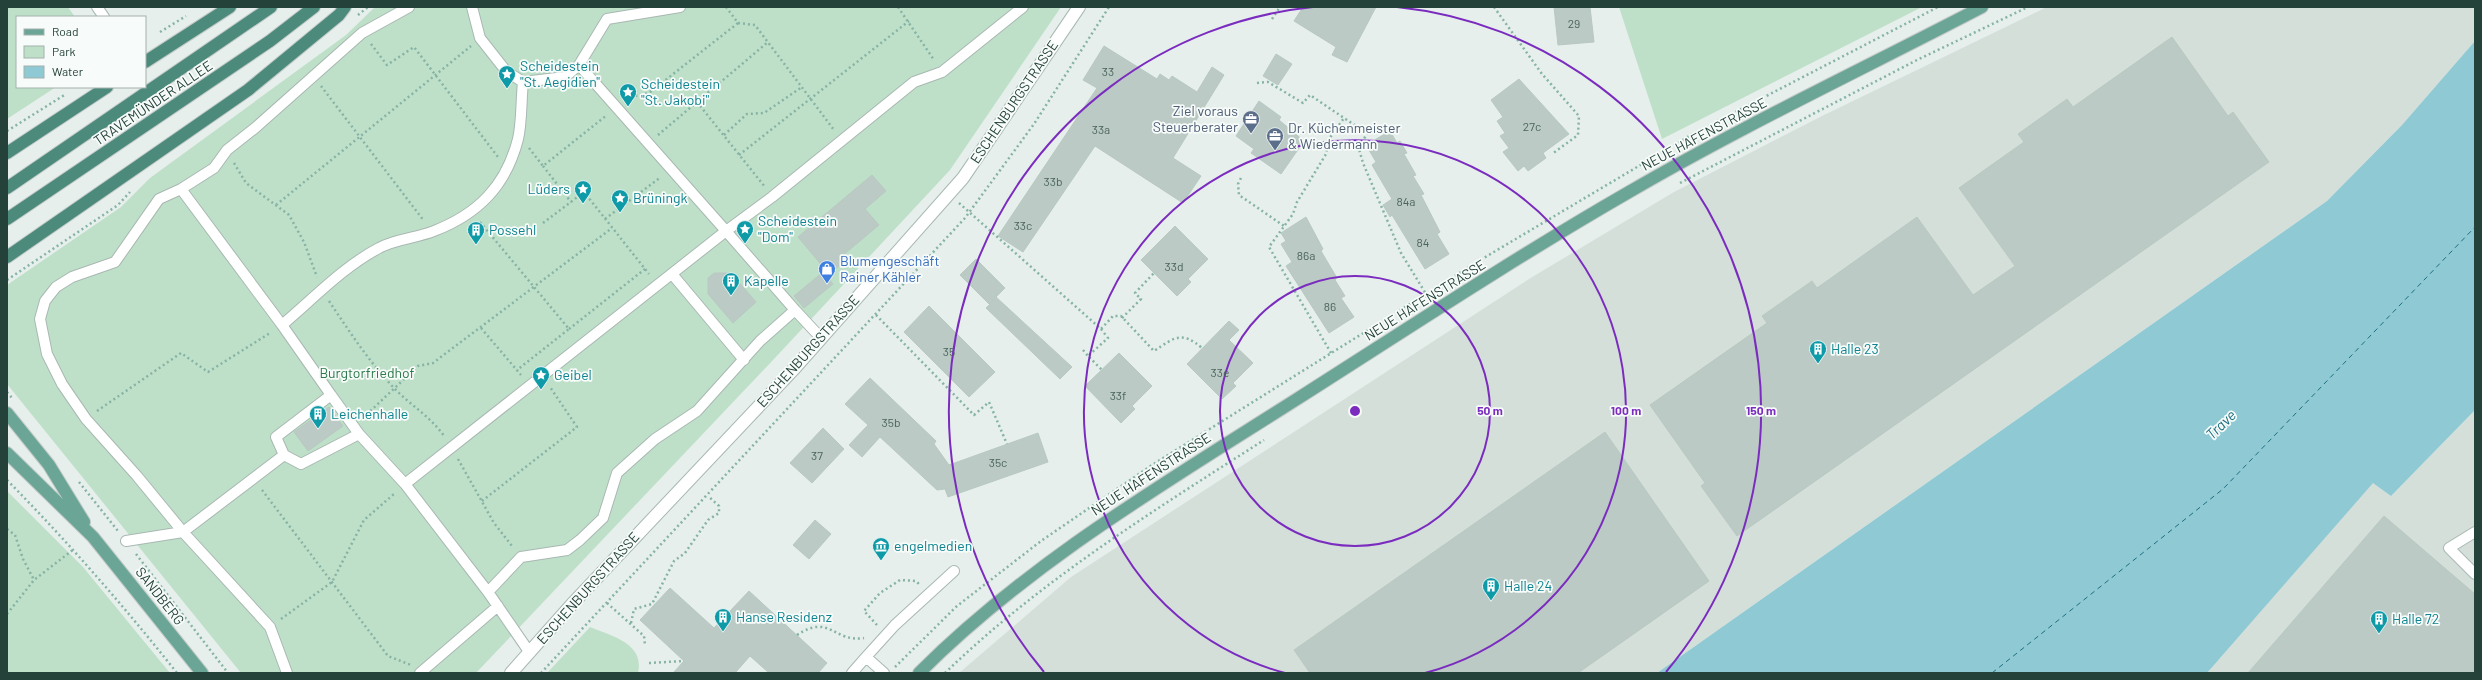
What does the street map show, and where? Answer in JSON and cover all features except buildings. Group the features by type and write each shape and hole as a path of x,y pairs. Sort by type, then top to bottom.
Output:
{"highway":[{"path":"146,61 230,7"},
{"name":"TRAVEMÜNDER ALLEE","path":"7,188 271,7"},
{"name":"TRAVEMÜNDER ALLEE","path":"7,219 250,55 314,7"},
{"path":"7,257 248,90 339,15 345,7"},
{"path":"7,153 105,88"}],"main road":[{"name":"NEUE HAFENSTRASSE","path":"918,673 956,635 1100,525 1470,289 1631,190 1982,7"},
{"name":"SANDBERG","path":"7,413 49,465 93,537"},
{"name":"SANDBERG","path":"7,453 93,537 202,673"}],"street":[{"name":"ESCHENBURGSTRASSE","path":"511,673 574,602 821,338 963,178 1079,7"}],"lane":[{"path":"97,7 103,16"},
{"path":"287,673 270,627 183,532 137,476 86,419 62,384 47,354 40,319 45,301 56,287 72,277 115,262 158,200 181,189 214,168 227,150 255,128 362,33 409,7"},
{"path":"472,7 480,38 506,71 523,82 565,77 579,65 607,19 680,7"},
{"path":"405,484 726,231 772,197 914,82 942,72 1023,7"},
{"path":"579,65 821,338"},
{"path":"282,325 355,261 381,246 432,232 460,220 488,199 506,169 518,134 523,82"},
{"path":"181,189 282,325 356,430 405,484 488,592 530,653"},
{"path":"672,274 744,360"},
{"path":"488,592 522,557 567,550 580,540 602,518 617,473 655,439 697,412 760,341 795,310"},
{"path":"331,395 276,437 284,455 301,464 356,430"},
{"path":"126,540 183,532 284,455"},
{"path":"2475,532 2449,548 2475,574"},
{"path":"852,673 886,635 954,571"},
{"path":"422,671 498,606"},
{"path":"866,657 884,673"}],"path":[{"path":"726,7 738,23"},
{"path":"898,7 909,21 942,72"},
{"path":"541,673 876,315 988,190 1034,124 1109,7"},
{"path":"1272,19 1280,7"},
{"path":"1494,7 1542,74 1579,116 1578,135 1552,154"},
{"path":"1673,186 1918,60 2028,7"},
{"path":"739,154 909,21"},
{"path":"543,166 616,107 630,97 649,93 738,23 755,25 842,140"},
{"path":"362,33 387,65 414,47 506,169"},
{"path":"276,205 480,38"},
{"path":"648,143 768,42"},
{"path":"313,75 432,232"},
{"path":"1257,83 1268,82 1303,104 1310,95 1367,134 1359,148 1363,163 1400,253 1426,294"},
{"path":"724,135 747,114 764,113 802,87"},
{"path":"7,131 71,91"},
{"path":"697,102 772,197"},
{"path":"1331,353 1269,247 1284,226 1326,154 1329,139 1344,118"},
{"path":"518,134 571,202"},
{"path":"227,150 246,183 289,215 304,242 322,291 368,359 395,389 434,422 452,448 494,523 522,557"},
{"path":"605,219 671,169"},
{"path":"1241,178 1238,184 1239,195 1284,226"},
{"path":"543,223 584,192 658,286"},
{"path":"948,194 1101,329 1108,338 1088,356"},
{"path":"7,280 118,205"},
{"path":"471,212 569,330"},
{"path":"356,430 418,366 433,363 535,288 612,228"},
{"path":"517,370 645,269"},
{"path":"1122,318 1141,299 1135,293 1154,273"},
{"path":"876,315 974,415 989,402 1007,444"},
{"path":"1101,329 1113,316 1121,316 1154,351 1174,337 1185,337 1202,348"},
{"path":"86,419 181,353 208,372 282,325"},
{"path":"481,328 530,387"},
{"path":"1083,350 1102,370"},
{"path":"482,502 577,427 543,376"},
{"path":"945,673 968,651 1027,602 1092,552 1268,437"},
{"path":"254,478 388,656 422,671"},
{"path":"7,480 74,549 118,598 177,673"},
{"path":"270,627 332,582 364,520 405,484"},
{"path":"631,623 634,609 652,604 674,560 686,554 708,520 719,514 719,506 708,496"},
{"path":"7,529 15,535 23,559 34,580"},
{"path":"126,540 228,673"},
{"path":"7,614 34,580 74,549"},
{"path":"886,635 864,611 880,593 900,580 916,581 928,595"},
{"path":"607,603 644,636 644,645"},
{"path":"797,635 809,627 822,626 848,638 858,639 886,635"},
{"path":"649,663 684,661"}],"shaded area":[{"path":"2047,7 2475,7 2475,41 2402,125 2327,201 1657,673 959,673 1071,577 1529,279 1674,192 1822,116"},
{"path":"2475,410 2475,673 2207,673 2373,482 2391,496"}],"green space":[{"path":"7,7 68,7 74,16 16,16 16,88 54,88 7,119"},
{"name":"Burgtorfriedhof","path":"375,7 1061,7 950,170 774,359 476,673 241,673 7,384 7,285 121,207 150,178 346,35"},
{"path":"1619,7 1922,7 1662,139"},
{"path":"7,491 83,567 170,673 7,673"},
{"path":"590,627 624,642 631,648 636,654 639,663 638,673 547,673"}],"water":[{"name":"Trave","path":"2475,41 2475,410 2391,496 2373,483 2207,673 1657,673 2327,201 2402,125"}],"ferry route":[{"path":"1992,673 2223,489 2475,227"}],"place":[{"name":"Scheidestein \"St. Aegidien\"","path":"507,89"},
{"name":"Scheidestein \"St. Jakobi\"","path":"628,107"},
{"name":"Ziel voraus Steuerberater","path":"1251,134"},
{"name":"Dr. Küchenmeister & Wiedermann","path":"1275,151"},
{"name":"Lüders","path":"583,204"},
{"name":"Brüningk","path":"620,213"},
{"name":"Scheidestein \"Dom\"","path":"745,244"},
{"name":"Possehl","path":"476,245"},
{"name":"Blumengeschäft Rainer Kähler","path":"827,284"},
{"name":"Kapelle","path":"731,296"},
{"name":"Halle 23","path":"1818,364"},
{"name":"Geibel","path":"541,390"},
{"name":"Leichenhalle","path":"318,429"},
{"name":"engelmedien","path":"881,561"},
{"name":"Halle 24","path":"1491,601"},
{"name":"Hanse Residenz","path":"723,632"},
{"name":"Halle 72","path":"2379,634"}]}
